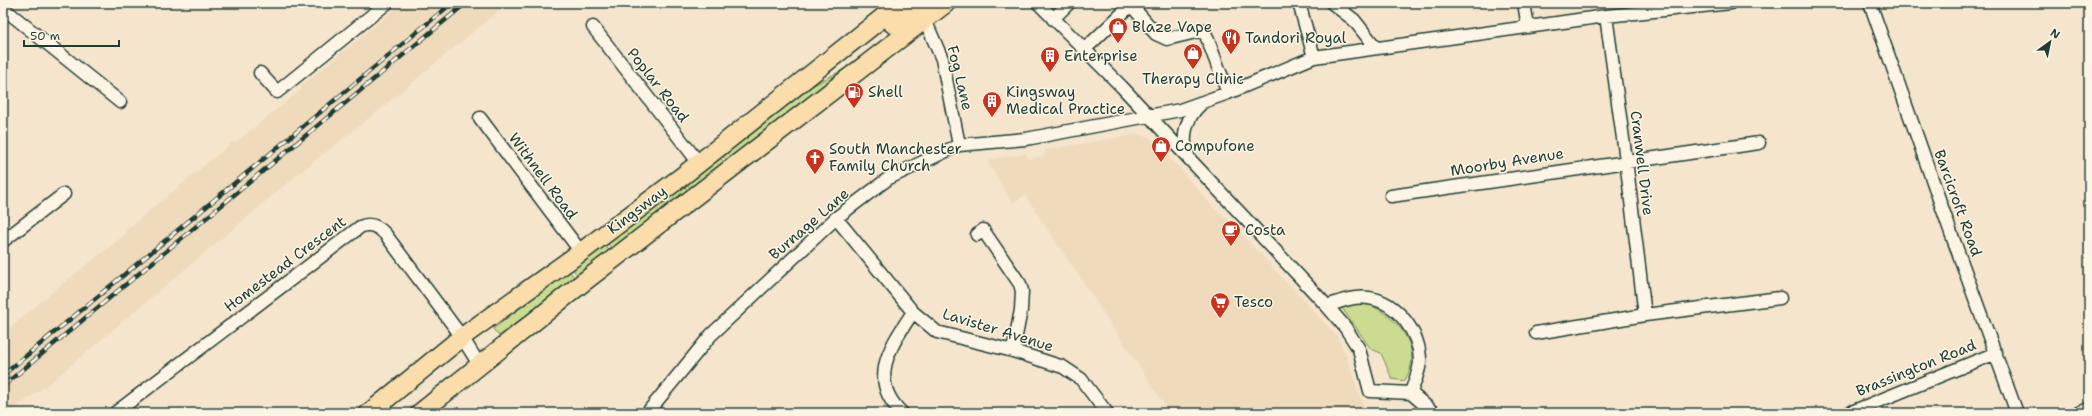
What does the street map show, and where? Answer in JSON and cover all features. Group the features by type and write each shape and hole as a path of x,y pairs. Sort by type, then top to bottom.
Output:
{"highway":[{"name":"Kingsway","path":"369,413 462,337 581,252 699,163 901,3"},
{"path":"810,75 865,55 923,11 946,3"},
{"name":"Kingsway","path":"420,413 865,55"}],"street":[{"path":"260,73 277,92 387,3"},
{"path":"1038,3 1189,159 1345,327 1359,349 1370,391 1410,393 1434,413"},
{"path":"1053,19 1069,3"},
{"path":"1299,3 1314,57"},
{"path":"1332,3 1354,20 1376,48"},
{"path":"1524,3 1528,27"},
{"name":"Burnage Lane","path":"646,413 711,335 836,218 889,178 959,145 1026,138 1149,117 1180,110 1228,93 1314,57 1676,5 1731,3"},
{"name":"Barcicroft Road","path":"1870,3 1951,233 2017,413"},
{"path":"1084,50 1133,4 1156,34 1167,39 1204,30 1228,93"},
{"path":"3,8 120,102"},
{"name":"Fog Lane","path":"923,11 942,58 948,96 959,145"},
{"name":"Cranwell Drive","path":"1606,16 1626,160 1645,315"},
{"name":"Poplar Road","path":"593,27 699,163"},
{"name":"Burnage Lane","path":"1189,159 1184,142 1186,128 1194,112 1204,102"},
{"name":"Withnell Road","path":"480,118 581,252"},
{"name":"Moorby Avenue","path":"1391,196 1626,160 1759,143"},
{"path":"3,241 64,194"},
{"name":"Lavister Avenue","path":"836,218 913,312 937,332 1013,351 1063,366 1081,379 1107,413"},
{"name":"Homestead Crescent","path":"114,413 363,226 377,227 386,235 462,337 480,366"},
{"path":"977,235 983,230 1020,284 1023,298 1013,351"},
{"path":"1327,306 1351,298 1370,298 1392,307 1408,323 1417,344 1420,361 1410,393"},
{"path":"1536,333 1645,315 1780,298"},
{"path":"902,413 896,407 886,388 884,364 893,342 913,312"},
{"name":"Brassington Road","path":"1849,413 1996,353"},
{"path":"2078,413 2089,409"}],"shaded area":[{"path":"402,3 508,3 378,111 302,171 51,382 9,413 3,413 3,334 57,288 127,233 125,231 234,141 236,142 302,89 300,87"},
{"path":"1137,134 1149,137 1158,145 1218,212 1228,220 1337,336 1347,357 1358,392 1367,413 1170,413 1025,195 1013,203 988,163 990,159 1026,154 1029,159 1044,156 1045,150"}],"green space":[{"path":"859,57 861,59 728,162 722,155 812,86 844,69"},
{"path":"719,156 725,164 692,190 686,182"},
{"path":"683,184 689,192 613,250 607,243"},
{"path":"604,244 610,252 578,277 573,269"},
{"path":"569,271 575,278 499,336 493,329"},
{"path":"1356,304 1374,307 1384,313 1401,329 1411,349 1412,360 1410,370 1404,381 1392,379 1381,353 1371,349 1342,308"}],"railway":[{"path":"3,375 452,3"},
{"path":"3,386 466,3"}],"place":[{"name":"Blaze Vape","path":"1118,44"},
{"name":"Tandori Royal","path":"1231,55"},
{"name":"Therapy Clinic","path":"1193,70"},
{"name":"Enterprise","path":"1050,73"},
{"name":"Shell","path":"854,109"},
{"name":"Kingsway Medical Practice","path":"992,118"},
{"name":"Compufone","path":"1161,163"},
{"name":"South Manchester Family Church","path":"815,175"},
{"name":"Costa","path":"1231,247"},
{"name":"Tesco","path":"1220,319"}]}
